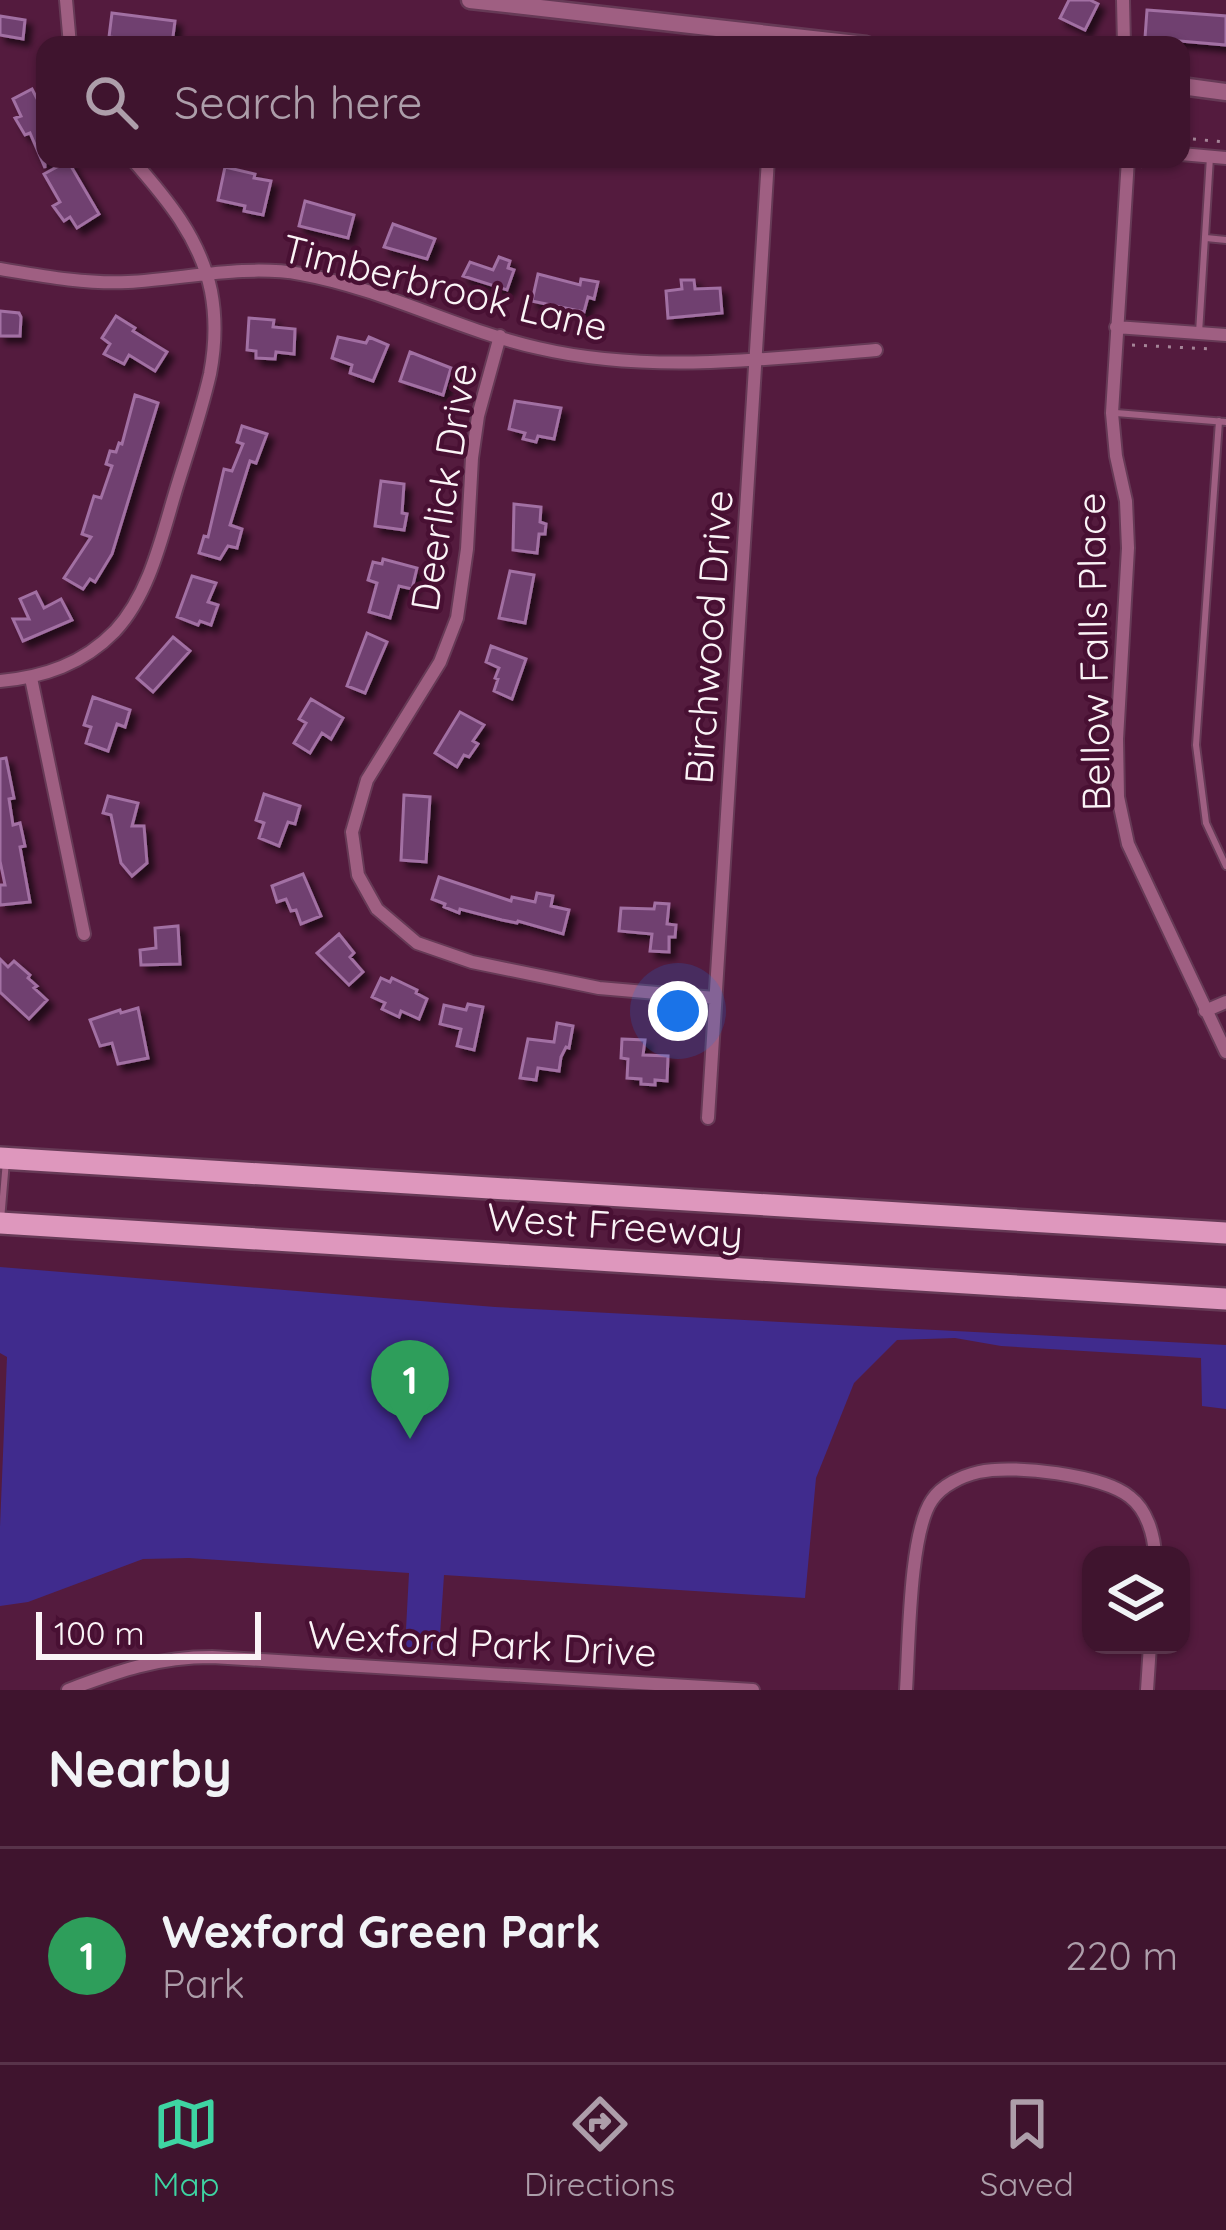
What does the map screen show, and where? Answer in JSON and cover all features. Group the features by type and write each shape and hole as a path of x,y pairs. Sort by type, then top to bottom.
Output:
{"highway":[{"name":"West Freeway","path":"3,1158 1226,1233"},
{"name":"West Freeway","path":"0,1223 1226,1299"}],"main road":[{"path":"470,0 601,7 755,36"},
{"path":"1190,87 1226,92"}],"street":[{"path":"66,0 69,36"},
{"path":"1123,0 1124,36"},
{"path":"1190,157 1210,163 1226,158"},
{"path":"0,681 31,678 76,662 116,630 132,609 154,560 210,372 212,295 196,245 139,168"},
{"name":"Birchwood Drive","path":"708,1118 767,168"},
{"name":"Bellow Falls Place","path":"1127,168 1112,413 1128,548 1118,797 1128,844 1226,1052"},
{"name":"Timberbrook Lane","path":"0,269 102,281 255,270 303,275 369,291 536,348 623,363 755,360 876,350"},
{"path":"1116,327 1226,334"},
{"name":"Deerlick Drive","path":"500,336 478,416 457,618 440,662 367,780 352,832 358,875 377,909 417,943 472,962 599,988 716,998"},
{"path":"31,678 84,934"},
{"path":"1205,1011 1226,1002"},
{"path":"905,1690 916,1552 925,1515 946,1486 984,1470 1028,1471 1103,1483 1134,1500 1150,1527 1153,1546"},
{"path":"1148,1690 1150,1654"},
{"name":"Wexford Park Drive","path":"68,1690 141,1664 194,1657 753,1690"}],"lane":[{"path":"1199,333 1210,163"},
{"path":"1205,238 1226,240"},
{"path":"1112,413 1223,422 1196,745 1206,823 1226,866"},
{"path":"0,1223 3,1158"}],"path":[{"path":"1190,139 1226,142"},
{"path":"1190,163 1210,163"},
{"path":"1128,349 1136,344 1226,350"}],"shaded area":[{"path":"0,1267 495,1307 1226,1345 1226,1409 1202,1406 1201,1358 1001,1346 955,1338 897,1340 854,1383 816,1478 805,1598 444,1575 439,1650 405,1648 409,1573 143,1559 28,1602 0,1606 7,1357 0,1353"}],"building":[{"path":"1069,0 1098,4 1085,30 1060,18"},
{"path":"1147,10 1226,16 1226,45 1190,42 1190,36 1145,36"},
{"path":"112,13 175,21 173,36 109,36"},
{"path":"0,16 25,20 23,39 0,35"},
{"path":"32,89 36,97 36,147 15,118 21,116 13,99"},
{"path":"72,168 99,214 77,228 70,217 64,221 53,206 60,202 44,174"},
{"path":"225,168 271,181 263,215 218,200"},
{"path":"305,201 354,215 348,238 299,226"},
{"path":"393,224 435,239 427,259 384,247"},
{"path":"499,257 510,261 508,268 514,270 507,290 463,276 470,262 493,270"},
{"path":"538,274 580,285 581,279 598,282 594,299 588,297 584,312 532,301"},
{"path":"681,280 694,280 695,289 720,288 722,313 668,318 666,291 682,289"},
{"path":"0,311 19,313 20,336 0,336"},
{"path":"116,316 167,352 155,371 129,355 124,364 104,354 110,344 102,338"},
{"path":"249,318 274,320 273,327 295,329 294,354 276,352 275,359 256,358 256,351 247,350"},
{"path":"338,337 366,343 369,337 388,345 373,381 350,373 352,365 332,358"},
{"path":"410,352 451,368 443,395 400,381"},
{"path":"135,395 158,403 112,554 95,582 90,579 83,589 64,578 91,537 82,534 94,496 101,498 112,466 106,464 110,451 116,452 122,444"},
{"path":"515,401 561,408 554,439 538,436 536,442 509,429"},
{"path":"242,426 267,434 256,463 250,461 230,525 242,529 237,548 228,546 220,559 199,553 204,536 208,537 224,469 232,471 243,444 237,442"},
{"path":"381,481 404,484 404,530 375,526"},
{"path":"514,504 541,507 540,522 546,524 545,534 539,534 537,553 513,550"},
{"path":"383,559 417,568 412,589 399,586 390,618 369,612 377,583 368,580 373,562 382,564"},
{"path":"510,571 534,575 525,623 499,618"},
{"path":"192,576 216,583 208,602 218,605 211,625 177,617"},
{"path":"36,592 44,608 61,599 72,620 23,641 13,619 29,619 20,599"},
{"path":"367,633 387,642 365,693 347,686"},
{"path":"173,637 190,651 153,692 137,678"},
{"path":"491,646 526,659 512,699 494,691 499,668 486,662"},
{"path":"93,697 130,710 125,727 117,724 108,751 86,743 91,727 84,725"},
{"path":"311,699 343,718 331,739 322,733 310,753 294,743 306,723 299,719"},
{"path":"460,712 484,725 473,741 478,744 457,767 435,753"},
{"path":"6,758 14,798 9,799 13,825 20,823 25,846 20,847 30,902 0,905 0,885 5,885 0,861 0,759"},
{"path":"264,794 300,806 295,824 288,822 279,846 259,838 264,823 256,820"},
{"path":"404,795 430,797 426,862 401,860"},
{"path":"108,796 138,803 132,826 144,826 147,863 132,876 121,863 111,815 103,813"},
{"path":"303,874 321,916 301,924 286,899 277,902 272,886"},
{"path":"439,877 511,901 512,897 535,902 537,893 553,896 551,906 569,910 563,934 444,907 432,899"},
{"path":"655,903 669,904 667,924 676,925 675,937 669,937 669,952 650,951 652,934 619,931 621,908 654,909"},
{"path":"178,926 180,964 141,965 140,950 156,948 155,928"},
{"path":"339,934 363,972 349,985 317,953"},
{"path":"0,959 8,967 14,961 47,1000 29,1019 0,992"},
{"path":"381,978 390,982 392,978 427,999 419,1019 382,1009 385,1003 372,997"},
{"path":"468,1004 483,1007 474,1050 457,1046 461,1029 440,1024 444,1005 466,1010"},
{"path":"138,1008 148,1058 118,1064 112,1043 100,1046 90,1020"},
{"path":"557,1023 573,1026 559,1071 538,1068 536,1080 520,1078 528,1039 554,1042"},
{"path":"622,1039 645,1040 643,1055 668,1056 667,1081 641,1084 641,1079 627,1078"}],"place":[{"name":"Wexford Green Park","path":"410,1439"}]}
